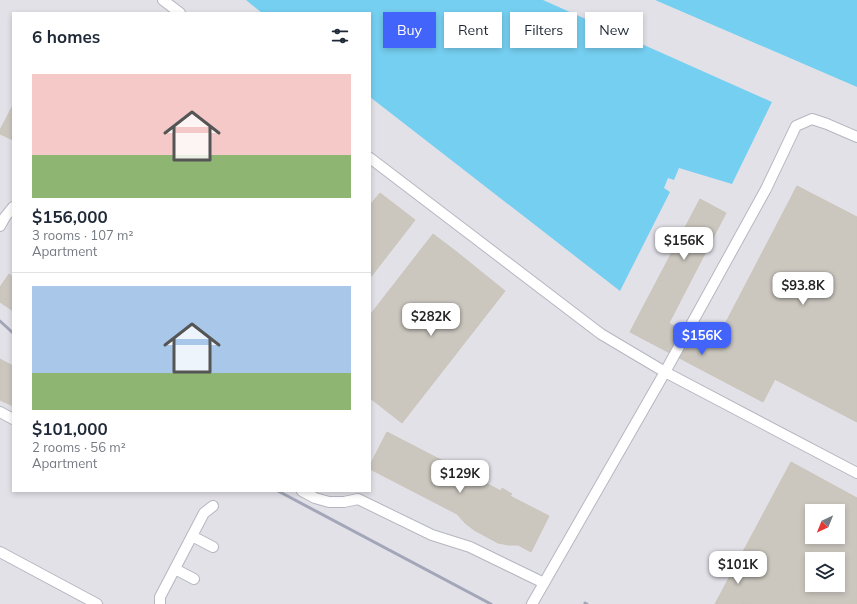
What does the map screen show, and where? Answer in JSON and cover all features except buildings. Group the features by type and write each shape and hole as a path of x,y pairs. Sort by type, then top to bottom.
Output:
{"lane":[{"path":"163,0 179,12"},
{"path":"532,604 665,372 766,189 796,126 812,119 857,137"},
{"path":"371,159 601,334 665,372 857,473"},
{"path":"0,226 3,215 12,208"},
{"path":"0,412 12,418"},
{"path":"304,492 315,498 328,502 358,500 432,535 470,547 544,583"},
{"path":"160,604 160,597 204,513 213,506"},
{"path":"192,536 213,547"},
{"path":"0,552 97,604"},
{"path":"175,569 194,579"}],"shaded area":[{"path":"0,0 655,0 857,87 857,604 0,604"}],"water":[{"path":"246,0 543,0 570,12 510,12 510,48 577,48 577,15 585,19 585,48 643,48 643,45 772,102 732,184 679,168 674,180 668,178 664,188 670,192 620,291 371,98 371,12 261,12"},
{"path":"655,0 857,0 857,87"}],"railway":[{"path":"0,321 12,332"},
{"path":"280,492 491,604"}]}
